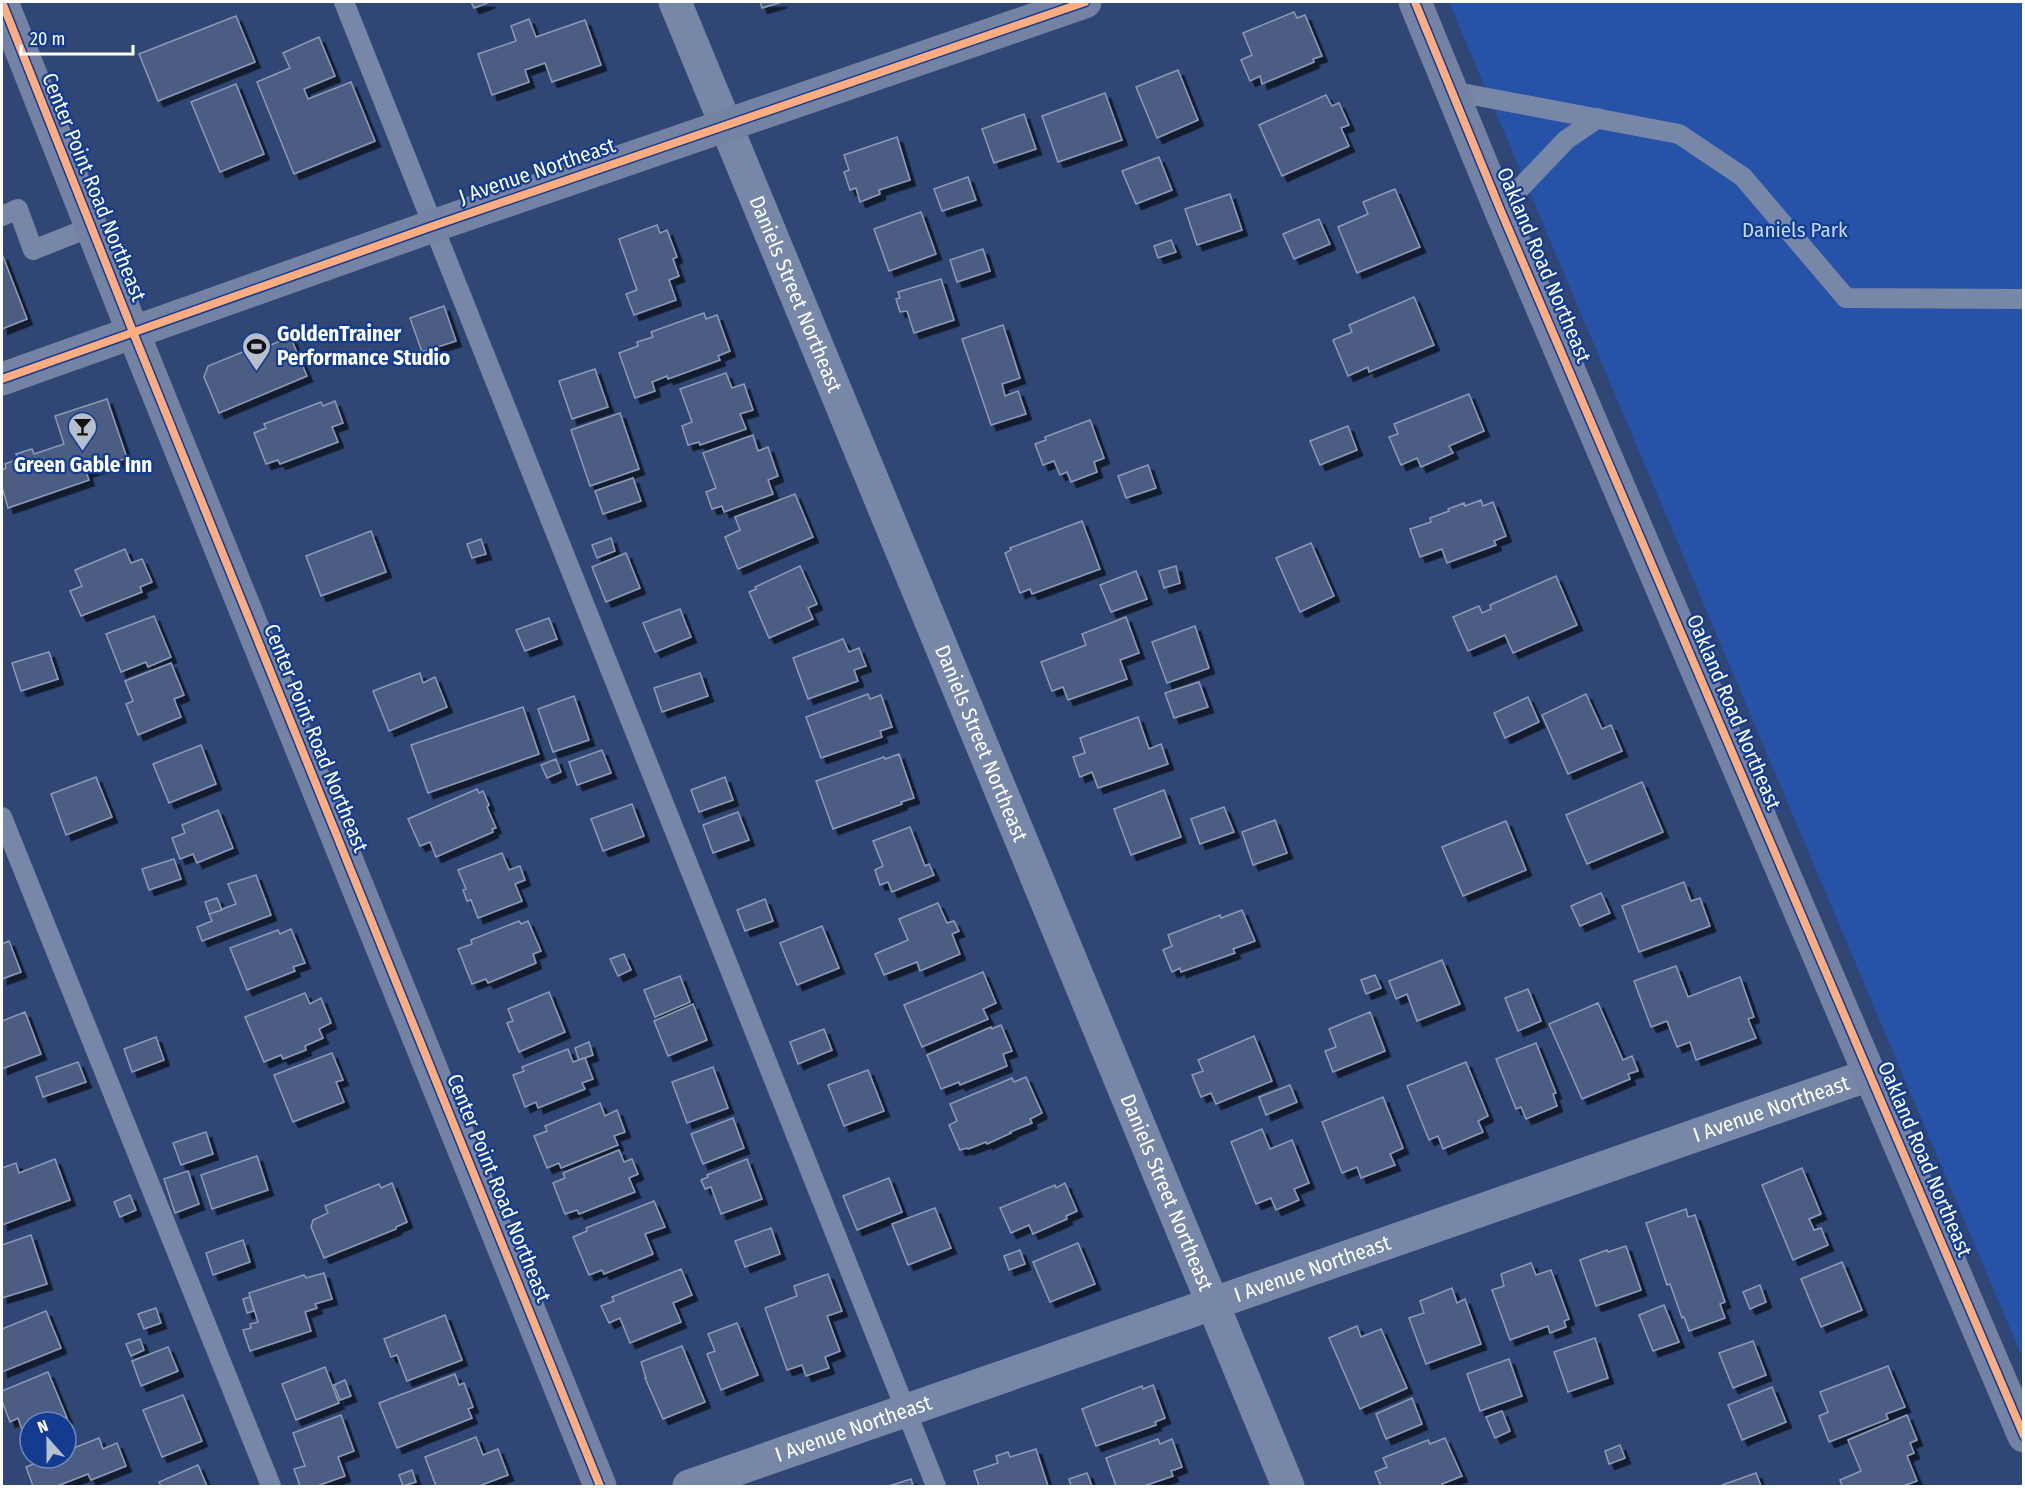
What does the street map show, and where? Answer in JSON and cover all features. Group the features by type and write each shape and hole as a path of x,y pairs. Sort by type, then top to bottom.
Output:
{"main road":[{"name":"Center Point Road Northeast","path":"2,2 133,332 600,1486"},
{"name":"J Avenue Northeast","path":"2,379 433,226 1085,2"},
{"name":"Oakland Road Northeast","path":"1414,2 1500,209 2024,1436"}],"street":[{"name":"Daniels Street Northeast","path":"675,2 1288,1486"},
{"name":"I Avenue Northeast","path":"688,1486 1869,1075"}],"lane":[{"path":"344,2 936,1486"},
{"path":"1451,91 1678,134 1743,177 1846,298 2024,299"},
{"path":"1500,209 1566,140 1598,118"},
{"path":"2,216 18,210 33,250 91,227"},
{"path":"2,817 271,1486"}],"green space":[{"name":"Daniels Park","path":"1449,2 2023,2 2023,1359"}],"building":[{"path":"471,2 490,2 474,8"},
{"path":"760,2 782,2 762,8"},
{"path":"1294,12 1297,18 1305,15 1322,56 1313,59 1314,62 1262,84 1260,76 1250,81 1241,60 1252,55 1243,33"},
{"path":"236,16 255,62 158,101 139,54"},
{"path":"529,19 536,37 585,20 601,65 552,82 545,63 525,70 529,82 492,95 478,54 516,41 511,26"},
{"path":"319,37 335,76 304,89 308,99 351,82 375,141 294,174 257,82 290,68 283,53"},
{"path":"1178,70 1198,120 1157,138 1136,87"},
{"path":"236,84 264,154 220,172 191,102"},
{"path":"1105,93 1122,140 1058,162 1042,116"},
{"path":"1326,95 1332,106 1339,103 1349,125 1341,128 1349,146 1282,176 1259,125"},
{"path":"1024,114 1036,149 994,163 982,129"},
{"path":"897,137 910,180 879,190 880,194 860,202 856,188 850,190 844,172 849,170 844,155"},
{"path":"1159,157 1172,190 1136,204 1122,171"},
{"path":"968,177 976,200 942,211 934,189"},
{"path":"1395,189 1420,247 1357,273 1338,227 1368,214 1363,202"},
{"path":"1230,194 1242,230 1197,245 1185,209"},
{"path":"921,212 936,254 889,271 874,229"},
{"path":"1319,219 1330,244 1294,259 1283,234"},
{"path":"657,225 660,233 667,230 677,257 673,259 679,276 669,280 676,300 634,315 626,294 637,290 619,239"},
{"path":"1171,240 1176,252 1158,258 1154,246"},
{"path":"983,249 990,271 957,282 950,260"},
{"path":"2,254 27,319 2,329"},
{"path":"941,279 954,320 914,333 907,311 900,312 896,299 900,298 898,292"},
{"path":"1414,297 1434,345 1369,372 1368,367 1348,376 1333,340 1352,332 1349,325"},
{"path":"444,306 456,341 422,352 410,318"},
{"path":"704,313 706,319 717,315 730,351 718,356 720,360 668,379 667,376 652,382 655,391 635,398 619,353 638,346 637,342 653,337 651,332"},
{"path":"1003,325 1020,378 1002,384 1005,396 1018,391 1026,414 991,425 962,339"},
{"name":"GoldenTrainer Performance Studio","path":"290,336 307,376 219,413 204,377 208,366 267,342 269,346"},
{"path":"595,369 608,407 572,419 559,381"},
{"path":"726,373 732,388 744,384 753,410 740,414 746,429 700,445 699,442 688,445 682,426 692,422 680,389"},
{"path":"1469,394 1484,431 1449,446 1453,453 1421,467 1417,458 1401,465 1389,437 1398,434 1394,424"},
{"name":"Green Gable Inn","path":"107,399 127,458 86,472 89,480 8,508 2,487 2,470 6,468 5,464 18,459 16,454 32,449 34,454 64,444 55,416"},
{"path":"335,401 343,423 332,427 338,442 280,464 278,460 266,464 254,433 266,428 264,424 321,402 323,406"},
{"path":"620,413 639,469 590,486 571,430"},
{"path":"1090,420 1104,458 1094,462 1097,472 1071,482 1067,472 1060,475 1054,461 1043,465 1035,444 1046,440 1045,437"},
{"path":"1348,426 1357,450 1320,465 1310,441"},
{"path":"753,435 758,451 768,447 778,476 768,480 773,494 724,512 722,506 712,509 706,492 716,488 703,453"},
{"path":"1148,465 1156,488 1126,498 1118,476"},
{"path":"633,478 641,501 603,514 595,491"},
{"path":"795,494 813,537 738,569 725,537 740,530 735,517"},
{"path":"1481,500 1483,506 1493,502 1506,536 1494,541 1496,545 1447,563 1442,549 1420,557 1410,529 1431,522 1430,518 1449,511 1448,509"},
{"path":"1082,521 1100,569 1032,594 1030,589 1020,593 1005,553 1011,550 1010,548"},
{"path":"371,531 386,572 321,596 306,556"},
{"path":"611,538 615,551 597,558 592,545"},
{"path":"481,539 486,554 472,558 467,544"},
{"path":"1311,543 1334,596 1300,612 1276,558"},
{"path":"125,549 131,563 142,559 152,582 140,587 142,592 81,616 70,591 82,586 75,570"},
{"path":"626,553 640,588 606,602 592,567"},
{"path":"800,566 817,604 808,608 813,619 769,638 749,592"},
{"path":"1176,566 1180,583 1164,588 1159,571"},
{"path":"1136,571 1147,599 1111,612 1100,585"},
{"path":"1556,576 1577,625 1513,653 1505,635 1468,651 1453,617 1479,606 1482,613 1491,609 1490,605"},
{"path":"680,609 691,637 655,652 643,623"},
{"path":"154,616 171,657 148,667 146,662 121,672 106,634"},
{"path":"1126,617 1139,653 1120,660 1127,679 1068,700 1063,687 1052,691 1041,662 1086,645 1082,634"},
{"path":"549,618 557,639 525,651 516,630"},
{"path":"1195,626 1209,668 1167,683 1152,642"},
{"path":"843,639 849,652 859,648 866,666 854,670 858,681 808,699 793,658"},
{"path":"49,652 58,679 21,691 12,663"},
{"path":"171,663 184,695 174,699 181,717 138,735 126,704 133,701 125,681"},
{"path":"420,673 423,683 435,677 447,707 389,731 373,691"},
{"path":"700,673 708,696 662,712 654,688"},
{"path":"1199,682 1208,707 1174,718 1165,693"},
{"path":"868,694 870,699 881,695 892,727 880,731 882,737 821,758 806,717"},
{"path":"1586,694 1602,729 1611,725 1622,751 1568,774 1542,715"},
{"path":"574,696 589,740 553,752 538,709"},
{"path":"1528,697 1539,722 1505,738 1494,713"},
{"path":"523,707 539,754 428,793 411,745"},
{"path":"1138,717 1149,749 1161,744 1168,764 1098,788 1092,772 1080,777 1073,757 1085,753 1080,738"},
{"path":"201,745 216,784 169,803 153,764"},
{"path":"602,750 611,773 577,785 569,762"},
{"path":"899,754 914,798 833,829 816,781"},
{"path":"556,759 561,772 547,778 541,765"},
{"path":"96,777 112,817 66,835 51,794"},
{"path":"725,777 733,800 699,812 691,790"},
{"path":"1642,782 1663,832 1587,864 1566,815"},
{"path":"477,789 479,793 483,791 489,805 487,807 496,828 492,829 493,832 436,857 430,842 420,846 408,819"},
{"path":"1164,790 1181,837 1131,855 1114,809"},
{"path":"632,804 644,836 603,851 591,819"},
{"path":"1224,807 1234,832 1200,844 1191,819"},
{"path":"218,810 233,848 197,863 193,854 180,859 172,838 185,833 182,825"},
{"path":"738,812 749,840 713,853 703,825"},
{"path":"1275,820 1287,853 1253,865 1242,832"},
{"path":"1506,821 1526,870 1463,896 1442,847"},
{"path":"910,827 925,866 929,864 934,875 892,892 888,882 880,885 875,870 883,866 873,841"},
{"path":"502,853 509,870 520,866 525,880 515,884 522,901 478,918 471,900 467,901 463,890 466,889 458,870"},
{"path":"174,859 181,879 149,890 142,869"},
{"path":"256,875 271,915 202,941 197,927 212,921 209,914 236,904 228,884"},
{"path":"1684,882 1691,901 1700,898 1710,926 1639,952 1622,906"},
{"path":"1601,893 1610,913 1580,926 1571,906"},
{"path":"217,898 222,910 209,914 205,902"},
{"path":"765,899 773,921 745,931 737,910"},
{"path":"938,903 947,923 954,921 959,931 952,934 960,954 920,971 917,962 884,975 875,954 908,940 899,919"},
{"path":"1242,910 1255,941 1233,949 1235,953 1181,972 1180,968 1172,972 1163,950 1172,946 1168,935 1220,915 1221,918"},
{"path":"519,921 521,924 528,921 541,951 533,954 536,963 488,983 486,979 472,984 458,949 472,944 471,940"},
{"path":"822,926 839,968 797,985 780,943"},
{"path":"291,929 305,963 293,967 295,971 247,990 230,948 278,930 280,934"},
{"path":"9,941 21,972 2,979 2,944"},
{"path":"624,954 631,970 618,976 610,959"},
{"path":"1442,960 1460,1004 1417,1021 1407,994 1396,999 1389,981"},
{"path":"1676,966 1688,997 1740,977 1754,1017 1748,1019 1756,1038 1696,1060 1690,1042 1677,1047 1667,1021 1651,1027 1634,981"},
{"path":"983,972 996,1003 983,1009 988,1019 922,1047 904,1005"},
{"path":"1375,975 1381,988 1366,994 1361,980"},
{"path":"680,976 690,1002 655,1017 644,990"},
{"path":"1528,989 1541,1021 1518,1031 1505,998"},
{"path":"549,992 565,1032 519,1052 507,1023 513,1021 508,1009"},
{"path":"305,993 310,1004 321,998 331,1023 319,1029 323,1038 305,1046 306,1050 283,1059 281,1055 264,1062 245,1017"},
{"path":"1598,1003 1623,1060 1632,1056 1638,1071 1628,1074 1630,1079 1582,1099 1549,1024"},
{"path":"693,1004 707,1040 668,1056 654,1021"},
{"path":"25,1012 41,1054 2,1069 2,1021"},
{"path":"1370,1012 1385,1051 1333,1072 1325,1051 1336,1047 1329,1029"},
{"path":"1001,1025 1012,1051 1003,1054 1007,1066 960,1085 959,1082 941,1089 927,1055 991,1027 992,1029"},
{"path":"824,1029 832,1050 798,1064 790,1042"},
{"path":"1254,1036 1272,1081 1216,1104 1211,1093 1201,1097 1192,1075 1203,1071 1198,1060"},
{"path":"156,1037 164,1060 132,1072 124,1049"},
{"path":"589,1042 593,1055 579,1060 575,1048"},
{"path":"1536,1043 1556,1093 1553,1094 1557,1106 1526,1119 1521,1107 1516,1109 1496,1059"},
{"path":"568,1049 573,1062 585,1058 593,1079 582,1083 585,1089 538,1108 536,1102 525,1107 513,1075 524,1071 522,1067"},
{"path":"332,1053 343,1080 336,1082 344,1102 293,1122 274,1075"},
{"path":"78,1062 86,1082 43,1097 36,1077"},
{"path":"1466,1062 1488,1116 1478,1121 1483,1132 1443,1149 1438,1136 1429,1140 1407,1086"},
{"path":"713,1067 728,1108 687,1123 672,1082"},
{"path":"868,1070 884,1111 844,1126 828,1085"},
{"path":"1026,1077 1042,1113 1030,1119 1032,1123 987,1144 986,1142 960,1150 949,1125 957,1121 950,1104 1012,1078 1014,1082"},
{"path":"1290,1085 1297,1102 1266,1115 1259,1097"},
{"path":"1383,1097 1403,1148 1390,1154 1395,1165 1361,1178 1357,1167 1342,1173 1322,1122"},
{"path":"600,1103 605,1116 617,1110 625,1132 614,1136 618,1145 561,1168 559,1163 547,1168 534,1136 547,1131 545,1126"},
{"path":"733,1118 744,1148 703,1164 691,1134"},
{"path":"1262,1129 1270,1149 1292,1140 1309,1183 1294,1189 1299,1200 1276,1210 1271,1198 1256,1204 1231,1142"},
{"path":"206,1132 213,1154 181,1165 173,1143"},
{"path":"619,1150 624,1162 632,1159 638,1174 629,1178 635,1192 579,1214 577,1210 565,1214 553,1183 565,1178 563,1173"},
{"path":"257,1156 268,1190 212,1209 201,1175"},
{"path":"55,1159 70,1200 2,1225 2,1168 16,1163 19,1173"},
{"path":"747,1159 762,1199 721,1214 711,1187 705,1189 701,1180 708,1177 707,1175"},
{"path":"1802,1168 1821,1214 1809,1219 1814,1230 1821,1228 1828,1245 1793,1260 1762,1185"},
{"path":"188,1171 199,1204 175,1213 164,1179"},
{"path":"889,1178 902,1212 857,1230 843,1196"},
{"path":"392,1183 407,1222 396,1229 324,1258 311,1227 313,1220 328,1213 325,1206 379,1184 381,1188"},
{"path":"1065,1183 1077,1211 1066,1216 1067,1219 1033,1234 1029,1225 1011,1233 1000,1208"},
{"path":"130,1195 136,1210 120,1217 114,1202"},
{"path":"654,1201 665,1227 645,1234 653,1254 604,1274 602,1270 589,1275 573,1237 587,1231 586,1228"},
{"path":"935,1208 951,1248 908,1265 892,1224"},
{"path":"1686,1209 1688,1217 1695,1215 1725,1302 1720,1304 1725,1318 1689,1331 1670,1284 1667,1285 1646,1223"},
{"path":"771,1228 780,1254 745,1267 735,1241"},
{"path":"31,1235 47,1284 2,1298 2,1245"},
{"path":"243,1240 250,1262 213,1275 206,1253"},
{"path":"1078,1243 1095,1284 1050,1302 1033,1262"},
{"path":"1626,1246 1641,1290 1596,1306 1580,1260"},
{"path":"1020,1250 1025,1264 1009,1270 1004,1256"},
{"path":"1842,1262 1862,1310 1821,1327 1801,1279"},
{"path":"1531,1263 1536,1275 1551,1270 1569,1319 1564,1321 1566,1327 1550,1333 1548,1326 1510,1340 1492,1290 1504,1286 1501,1274"},
{"path":"681,1269 692,1295 673,1303 681,1322 630,1343 620,1318 609,1323 601,1306 614,1301 612,1297"},
{"path":"324,1273 332,1299 315,1304 317,1308 305,1312 311,1331 250,1351 243,1330 251,1328 250,1324 258,1322 249,1293 304,1275 306,1278"},
{"path":"828,1274 842,1311 827,1316 840,1351 825,1357 829,1368 806,1376 802,1365 787,1370 765,1308 797,1296 794,1286"},
{"path":"1760,1285 1766,1302 1750,1309 1743,1292"},
{"path":"1452,1288 1457,1303 1465,1299 1481,1344 1426,1364 1409,1318 1424,1313 1420,1301"},
{"path":"250,1297 254,1311 247,1313 243,1299"},
{"path":"1664,1305 1679,1342 1653,1351 1639,1315"},
{"path":"156,1308 161,1323 144,1329 138,1314"},
{"path":"46,1311 61,1348 2,1372 2,1329"},
{"path":"445,1315 462,1360 407,1381 397,1355 391,1357 384,1339"},
{"path":"737,1323 758,1375 721,1390 707,1354 715,1351 708,1334"},
{"path":"1357,1326 1361,1337 1381,1329 1407,1388 1360,1409 1329,1338"},
{"path":"1595,1338 1608,1378 1568,1392 1554,1352"},
{"path":"140,1339 144,1350 131,1356 126,1344"},
{"path":"1753,1341 1766,1375 1733,1388 1719,1353"},
{"path":"682,1346 705,1402 663,1419 645,1378 641,1362"},
{"path":"168,1347 178,1371 141,1386 132,1361"},
{"path":"1509,1359 1522,1396 1480,1411 1467,1374"},
{"path":"1888,1366 1905,1407 1886,1414 1888,1419 1829,1442 1819,1416 1828,1412 1820,1392"},
{"path":"325,1367 339,1403 296,1420 282,1384"},
{"path":"48,1372 64,1410 18,1410 18,1418 10,1422 2,1401 2,1391"},
{"path":"455,1374 459,1385 464,1383 473,1407 468,1409 472,1418 397,1448 379,1403"},
{"path":"345,1380 351,1396 340,1400 334,1385"},
{"path":"1153,1385 1165,1418 1155,1422 1156,1425 1096,1446 1082,1409 1142,1386 1143,1389"},
{"path":"1772,1387 1786,1422 1742,1440 1728,1405"},
{"path":"183,1395 202,1441 162,1457 143,1410"},
{"path":"1412,1398 1422,1424 1386,1439 1376,1414"},
{"path":"1502,1411 1510,1431 1495,1438 1486,1417"},
{"path":"341,1415 354,1451 338,1457 345,1476 317,1486 300,1486 294,1469 305,1466 293,1433"},
{"path":"1907,1415 1917,1440 1910,1443 1914,1453 1907,1456 1917,1481 1903,1486 1842,1486 1840,1480 1861,1471 1848,1440"},
{"path":"476,1437 483,1455 498,1449 508,1475 479,1486 436,1486 425,1457"},
{"path":"99,1438 103,1449 117,1443 126,1466 91,1480 88,1474 57,1486 33,1486 27,1470 78,1470 78,1446"},
{"path":"1445,1438 1462,1476 1442,1484 1443,1486 1381,1486 1375,1472 1387,1467 1383,1458 1428,1440 1430,1444"},
{"path":"1158,1439 1160,1444 1172,1439 1182,1467 1171,1471 1173,1476 1144,1486 1116,1486 1106,1458"},
{"path":"1620,1445 1625,1458 1609,1464 1605,1451"},
{"path":"1036,1449 1048,1486 979,1486 974,1471 998,1463 996,1456 1008,1452 1010,1457"},
{"path":"198,1465 207,1486 161,1486 159,1482"},
{"path":"412,1470 416,1482 403,1486 399,1475"},
{"path":"1087,1473 1092,1486 1071,1486 1069,1479"},
{"path":"1756,1473 1761,1486 1722,1486 1722,1485"},
{"path":"911,1479 913,1486 889,1486"}],"cycle path":[{"path":"2,2 133,332 600,1486"},
{"path":"2,379 433,226 1085,2"},
{"path":"1415,2 1500,209 2024,1436"}],"place":[{"name":"GoldenTrainer Performance Studio","path":"256,372"},
{"name":"Green Gable Inn","path":"83,452"}]}
